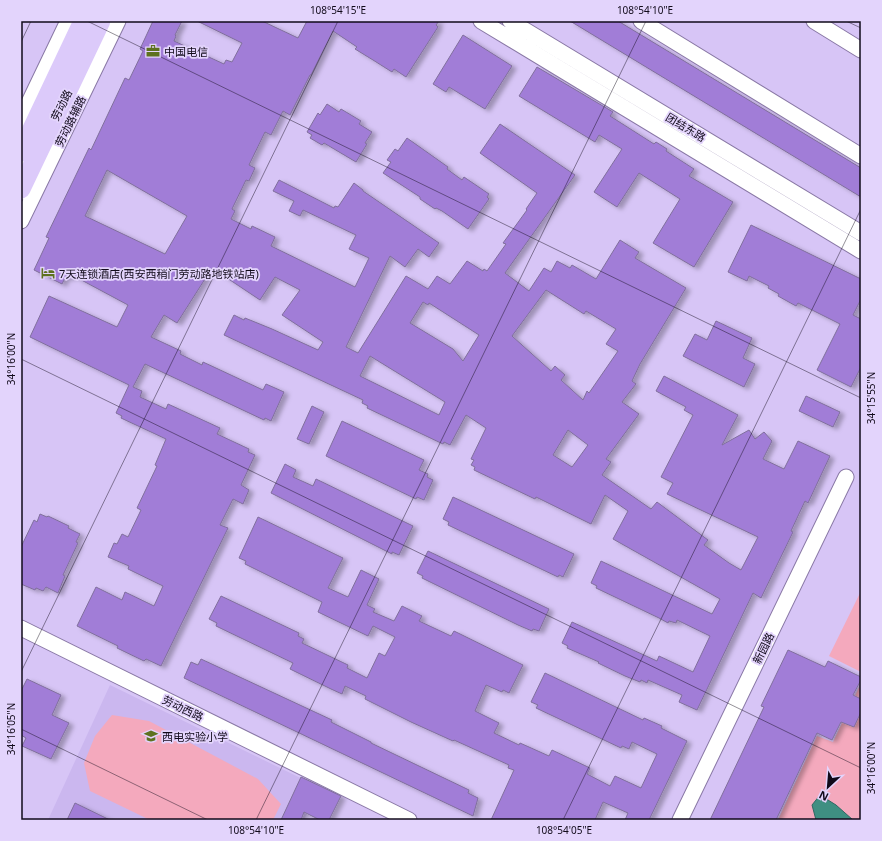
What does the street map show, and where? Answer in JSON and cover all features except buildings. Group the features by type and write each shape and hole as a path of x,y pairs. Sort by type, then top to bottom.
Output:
{"main road":[{"name":"劳动路","path":"21,152 83,21"},
{"name":"劳动路","path":"21,189 101,21"}],"street":[{"path":"21,119 68,21"},
{"name":"劳动路辅路","path":"21,221 118,21"},
{"path":"481,21 861,251"},
{"name":"团结东路","path":"510,21 861,233"},
{"path":"641,21 861,156"},
{"path":"814,21 861,50"},
{"name":"新园路","path":"680,820 846,477"},
{"name":"劳动西路","path":"21,628 409,820"}],"shaded area":[{"path":"861,591 861,672 829,656"},
{"path":"861,683 861,820 778,820 817,736 833,742"},
{"name":"西电实验小学","path":"110,685 319,787 304,820 48,820"},
{"name":"西电实验小学","path":"112,715 149,721 258,779 281,804 273,820 150,820 90,791 84,763 95,736"},
{"path":"820,795 836,805 853,820 816,820 812,805"}],"place":[{"name":"中国电信","path":"153,51"},
{"name":"7天连锁酒店(西安西稍门劳动路地铁站店)","path":"48,273"},
{"name":"西电实验小学","path":"151,736"}]}
